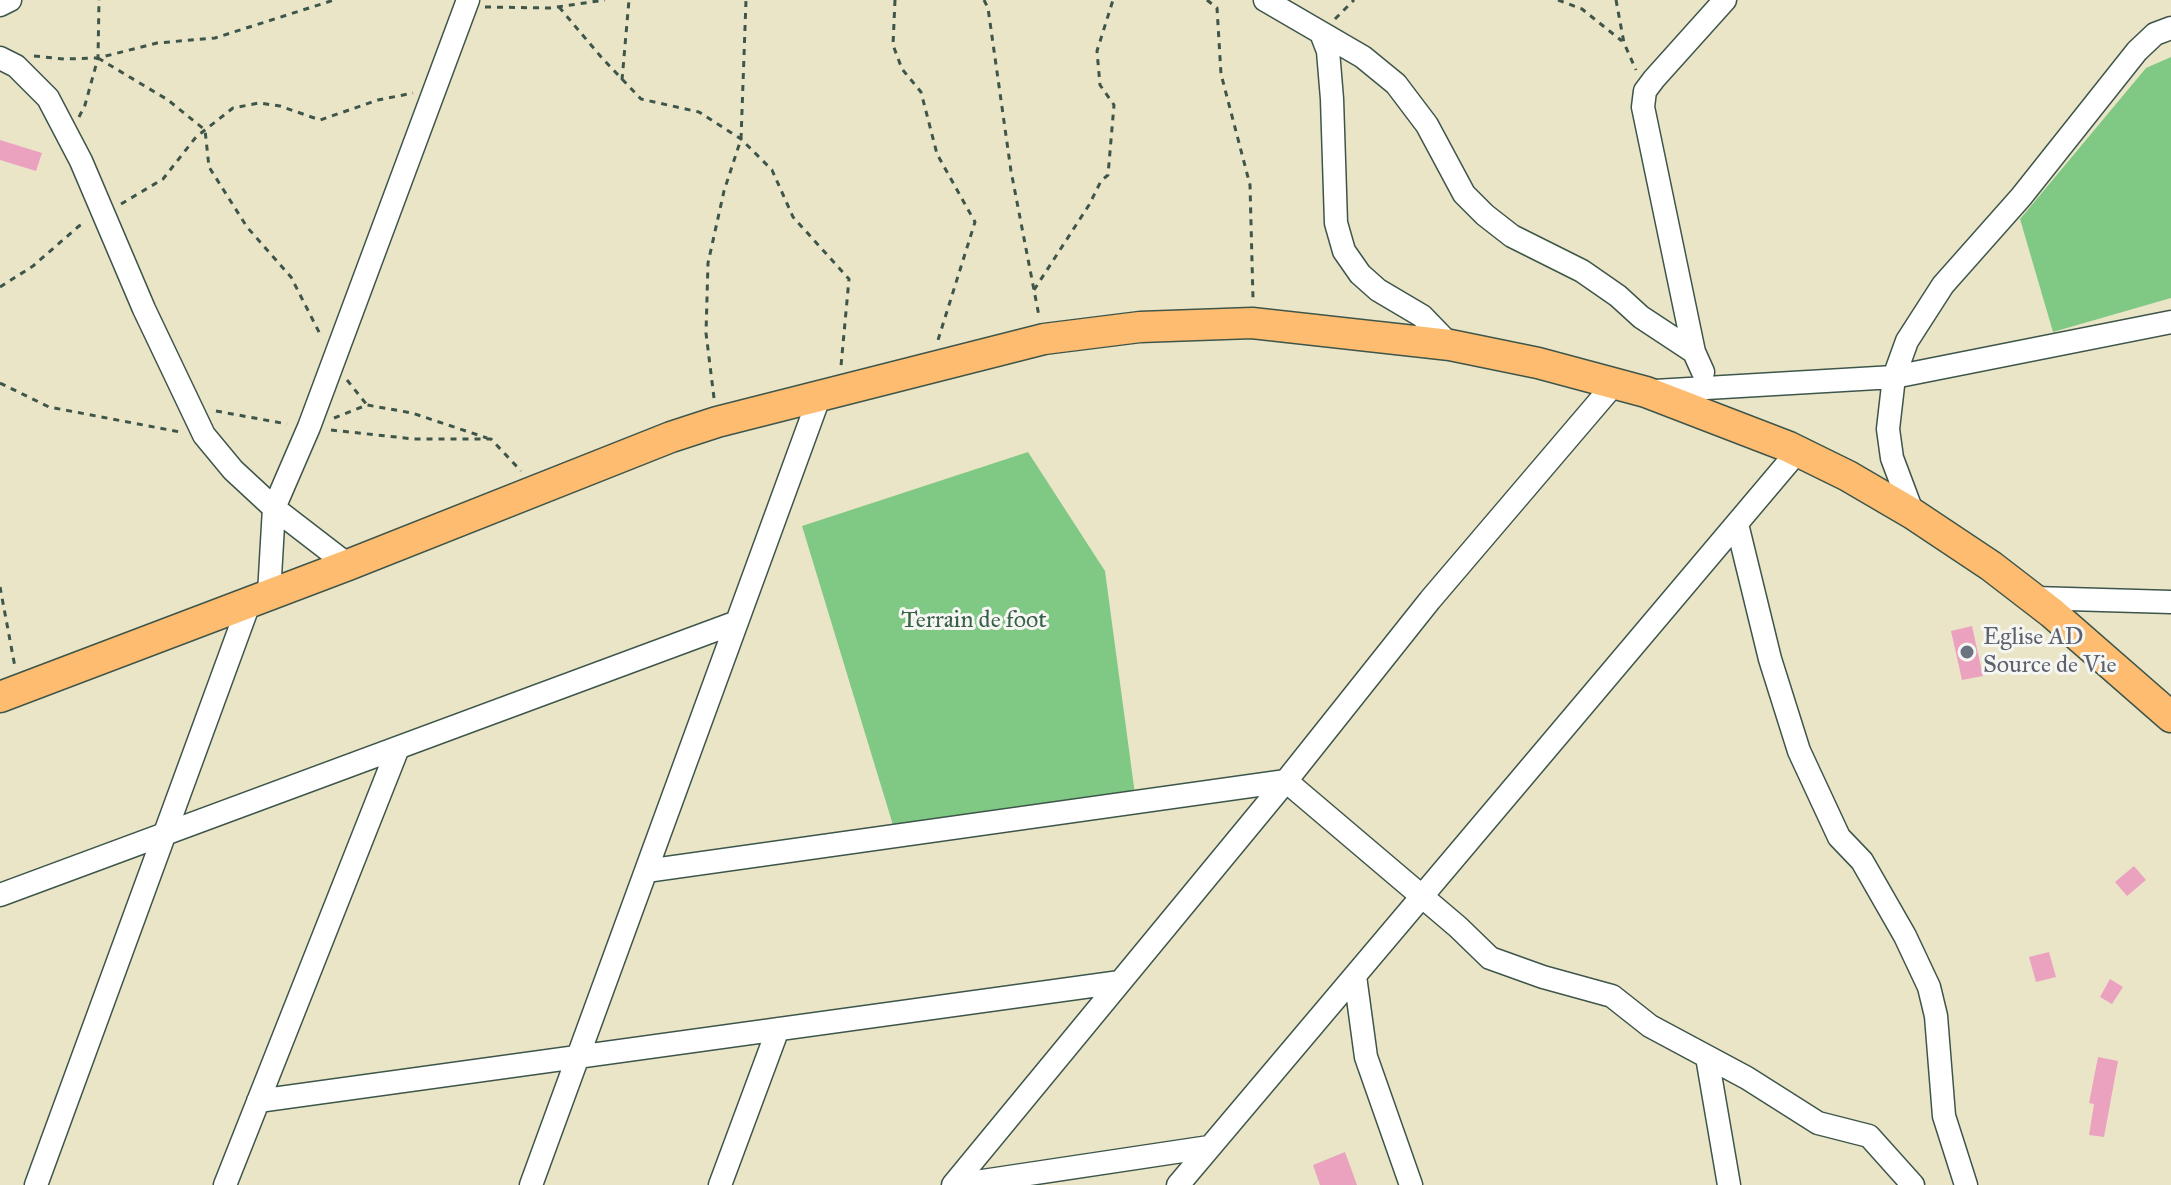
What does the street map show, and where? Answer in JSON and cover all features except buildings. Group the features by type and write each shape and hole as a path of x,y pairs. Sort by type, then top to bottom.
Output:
{"main road":[{"path":"10,694 671,437 717,422 1044,339 1140,327 1252,323 1450,345 1538,363 1646,392 1798,451 1913,514 2034,598 2171,717"}],"street":[{"path":"0,5 10,0"},
{"path":"1265,0 1363,57 1404,93 1441,148 1464,194 1485,215 1512,236 1582,271 1618,296 1698,362 1643,107 1645,91 1725,0"},
{"path":"36,1185 165,835 259,598 274,508 309,427 467,4"},
{"path":"1913,514 1892,458 1888,429 1894,377 1907,341 1943,285 2021,197 2137,51 2155,34 2171,28"},
{"path":"1321,33 1328,51 1334,124 1336,223 1344,251 1360,274 1378,290 1422,316 1450,345"},
{"path":"0,58 16,66 48,98 69,137 144,309 204,435 233,470 274,508 348,565"},
{"path":"1646,392 1894,377 2171,322"},
{"path":"954,1185 1286,781 1430,600 1615,383"},
{"path":"531,1185 737,622 829,392"},
{"path":"1178,1185 1798,451"},
{"path":"1737,524 1770,659 1799,751 1839,837 1862,861 1905,936 1929,987 1936,1016 1944,1116 1966,1185"},
{"path":"2034,598 2171,602"},
{"path":"0,895 737,622"},
{"path":"225,1185 398,748"},
{"path":"646,871 1286,781 1490,958 1612,996 1650,1026 1747,1078 1818,1123 1869,1136 1913,1185"},
{"path":"1355,976 1366,1057 1411,1185"},
{"path":"258,1101 1120,982"},
{"path":"720,1185 778,1029"},
{"path":"1707,1057 1729,1185"},
{"path":"954,1185 1209,1147"}],"path":[{"path":"69,137 85,105 98,58 99,0"},
{"path":"26,55 64,59 98,58 157,43 215,38 334,0"},
{"path":"467,4 559,7 605,0"},
{"path":"622,80 629,0"},
{"path":"717,422 706,333 708,263 724,191 741,139 746,0"},
{"path":"895,0 893,45 902,69 921,92 937,154 975,222 929,366"},
{"path":"984,0 988,8 1011,171 1044,339"},
{"path":"1034,290 1101,181 1108,175 1114,105 1100,85 1097,51 1113,0"},
{"path":"1207,0 1217,8 1221,74 1250,185 1252,323"},
{"path":"1321,33 1354,0"},
{"path":"1558,0 1582,9 1624,43"},
{"path":"1616,0 1624,43 1645,91"},
{"path":"559,7 641,99 699,112 741,139 772,170 793,217 849,279 829,392"},
{"path":"98,58 168,100 205,130 209,167 247,227 291,277 333,363 367,405"},
{"path":"0,287 33,266 79,226 104,215 163,179 205,130 233,108 259,103 280,106 320,120 378,100 435,90"},
{"path":"0,383 49,407 204,435"},
{"path":"187,399 212,410 309,427 414,439 491,439"},
{"path":"309,427 367,405 412,413 491,439 537,489"},
{"path":"0,587 10,694"}],"green space":[{"path":"2171,57 2171,298 2053,332 2020,219 2146,68"},
{"name":"Terrain de foot","path":"1028,452 1105,571 1136,802 896,835 802,526"}],"place":[{"name":"Eglise AD Source de Vie","path":"1967,652"}]}
